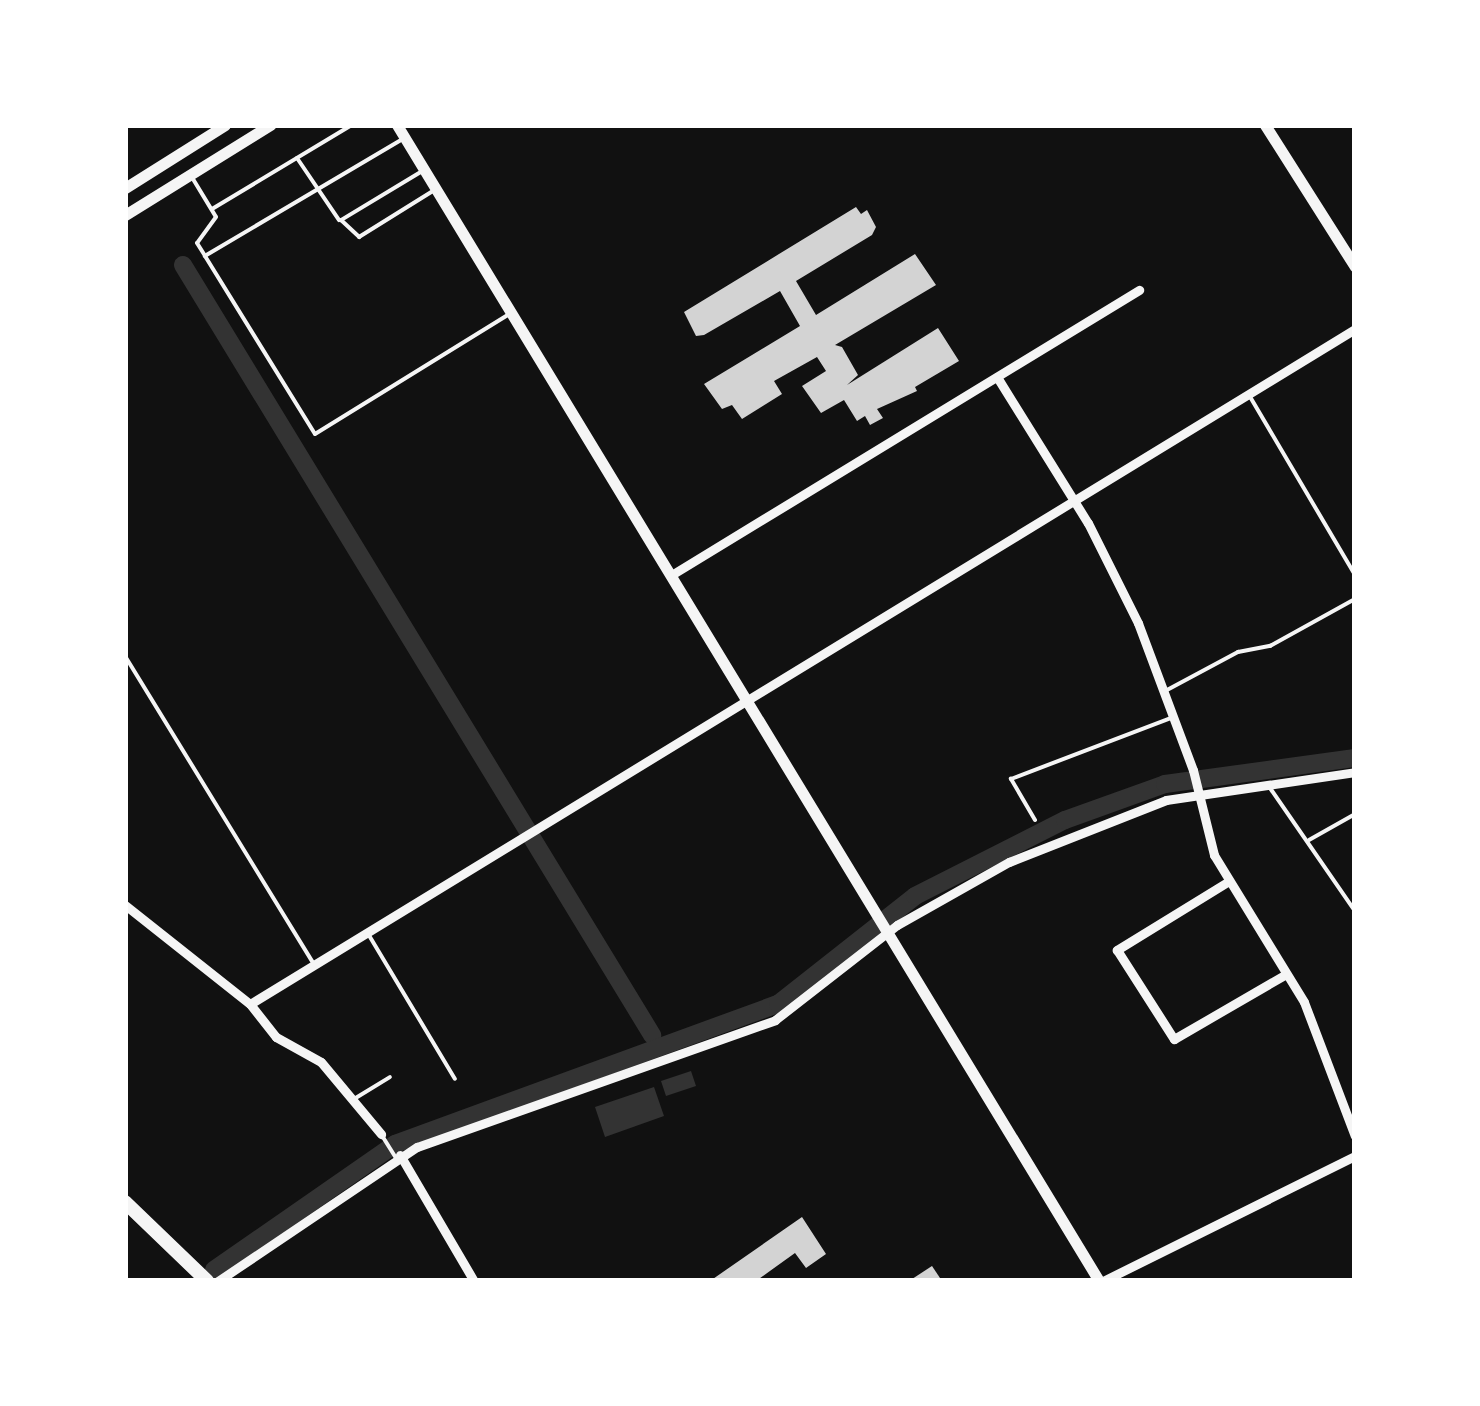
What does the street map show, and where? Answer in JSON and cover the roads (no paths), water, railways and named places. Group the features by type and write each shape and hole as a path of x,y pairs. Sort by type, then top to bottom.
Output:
{"main road":[{"path":"126,1204 206,1281"}],"street":[{"path":"125,188 225,125"},
{"path":"125,215 270,125"},
{"path":"398,125 1101,1281 1355,1156"},
{"path":"1266,125 1355,268"},
{"path":"673,574 1140,290"},
{"path":"250,1004 1355,330"},
{"path":"998,377 1075,502 1138,624 1173,717 1214,855 1304,1002 1355,1136"},
{"path":"218,1281 396,1155 760,1027 817,993 886,930 1009,862 1123,814 1197,793 1355,772"},
{"path":"1230,881 1117,950 1174,1039 1286,974"},
{"path":"125,905 250,1004 276,1037 321,1062 384,1138"},
{"path":"125,922 136,915"},
{"path":"396,1155 474,1281"}],"lane":[{"path":"212,209 352,125"},
{"path":"205,256 405,138"},
{"path":"297,158 317,192 359,237 437,189"},
{"path":"341,220 425,169"},
{"path":"190,174 216,217 198,244 315,434 513,312"},
{"path":"1250,395 1355,575"},
{"path":"1164,692 1238,652 1270,646 1355,599"},
{"path":"125,656 314,964"},
{"path":"1035,820 1011,779 1173,717"},
{"path":"1267,784 1355,911"},
{"path":"1308,840 1355,814"},
{"path":"367,932 455,1079"},
{"path":"354,1099 390,1077"},
{"path":"384,1138 396,1155"}],"waterway":[{"path":"183,265 652,1035"},
{"path":"214,1270 395,1144 778,1004 915,896 1065,820 1165,784 1355,758"}]}
